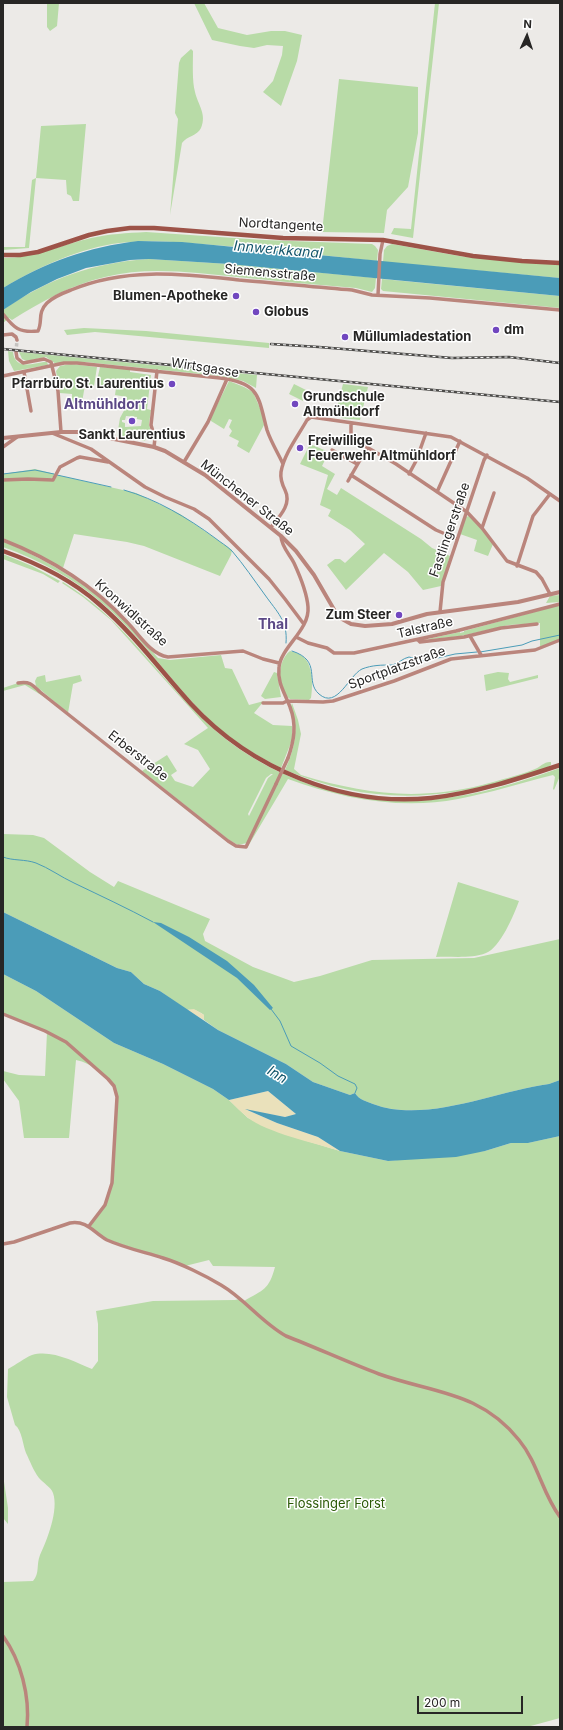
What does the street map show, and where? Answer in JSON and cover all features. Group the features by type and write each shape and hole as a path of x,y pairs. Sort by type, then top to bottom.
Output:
{"main road":[{"name":"Nordtangente","path":"3,255 31,253 89,235 137,228 283,238 383,240 473,256 522,261 560,262"},
{"path":"3,551 52,572 90,596 129,632 192,705 217,729 261,760 300,778 330,789 360,795 418,799 474,791 560,766"}],"street":[{"path":"378,295 380,254 383,240"},
{"name":"Siemensstraße","path":"3,314 18,329 38,331 41,310 49,301 87,284 113,277 180,274 354,291 378,295 560,310"},
{"path":"3,335 12,334 16,337 16,340"},
{"path":"16,352 17,358 23,363 44,359 49,361 52,366 58,391 61,432"},
{"name":"Wirtsgasse","path":"3,376 64,363 77,363 227,379 248,386 258,395 263,407 269,435 283,464 280,479 287,494 287,502 271,527"},
{"path":"154,447 155,438 151,425 157,371"},
{"path":"24,372 30,411"},
{"path":"184,462 208,422 227,379"},
{"path":"283,464 309,418 316,418 447,436 460,441 527,478 560,501"},
{"path":"351,423 351,438 466,512 482,528 507,561 536,572 542,579 550,594"},
{"name":"Münchener Straße","path":"3,438 61,432 90,434 154,447 184,462 209,477 281,536 307,565 336,613 347,623 365,626 386,625 402,622 422,615 518,602 560,592"},
{"path":"52,433 91,449 109,463 145,486 165,497 198,511 216,525 269,579 286,599 303,623"},
{"path":"409,474 416,461 426,433"},
{"path":"3,447 17,437"},
{"path":"437,492 460,441"},
{"path":"348,482 366,448"},
{"path":"332,450 357,464"},
{"name":"Fastlingerstraße","path":"440,612 443,582 484,460 487,456"},
{"path":"3,480 51,480 62,466 80,457 109,463"},
{"path":"351,475 436,530 457,539"},
{"path":"482,528 494,493"},
{"path":"517,566 533,516 550,494"},
{"path":"281,536 294,564 307,600 308,611 296,637 280,663 278,675 280,685 287,701"},
{"name":"Kronwidlstraße","path":"3,540 44,558 85,585 126,620 158,654 174,656 243,651 263,659 280,663"},
{"name":"Talstraße","path":"296,637 308,643 342,654 354,653 418,640 560,604"},
{"path":"418,640 418,642 422,642 470,636 494,629 537,624"},
{"path":"470,636 481,655"},
{"name":"Sportplatzstraße","path":"263,703 287,701 333,701 394,681 451,659 535,650 560,640"},
{"name":"Erberstraße","path":"18,682 25,681 32,683 40,692 228,841 236,846 246,847 288,758 294,740 292,714 287,701"},
{"path":"3,1014 45,1031 66,1042 100,1071 114,1086 117,1097 112,1183 104,1205 89,1226"},
{"path":"3,1244 14,1242 70,1223 80,1223 89,1226 106,1239 133,1250 164,1258 220,1284 231,1291 272,1328 286,1336 379,1374 460,1397 479,1406 498,1419 519,1440 532,1462 549,1501 560,1517"},
{"path":"3,1636 15,1656 23,1681 28,1707 26,1727"}],"green space":[{"path":"47,3 59,3 57,26 50,31 47,27"},
{"path":"194,3 204,3 218,28 247,35 271,31 285,31 302,35 297,61 281,106 263,92 273,81 282,55 283,46 267,45 254,48 212,40"},
{"path":"435,3 439,3 413,238 391,234 394,228 411,229"},
{"path":"191,49 193,51 194,88 203,114 203,123 199,131 182,143 170,215 178,119 175,113 179,63 181,58"},
{"path":"339,79 418,87 418,133 408,187 387,210 384,233 322,232"},
{"path":"86,124 79,201 73,201 71,196 67,194 66,180 36,178 41,126"},
{"path":"36,178 29,248 3,250 3,247 25,247 32,180"},
{"path":"146,232 264,240 372,244 378,250 377,261 183,242 126,242 97,247 55,261 3,288 3,258 37,254 98,237"},
{"path":"392,244 465,257 560,264 560,278 383,262 384,250 387,246"},
{"path":"149,259 229,264 376,278 375,288 372,292 356,288 172,271 138,272 105,277 80,284 34,306 12,320 9,318 3,323 3,310 37,289 54,281 91,268"},
{"path":"382,279 560,296 560,308 383,291 381,289"},
{"path":"84,328 146,331 269,343 269,348 95,332 67,335 64,330"},
{"path":"8,351 13,352 14,358 21,364 47,362 48,365 14,371 9,361"},
{"path":"19,352 257,375 256,388 243,381 220,376 85,362 56,364 46,357 27,361 22,359"},
{"path":"71,364 97,367 94,386 85,385 81,408 72,404 72,394 60,393 56,371 60,366"},
{"path":"100,367 130,369 130,372 151,375 147,409 151,410 149,424 152,437 146,436 145,441 117,436 120,418 127,405 127,397 115,395 116,388 96,385","holes":["126,416 137,417 137,419 142,420 141,426 125,427 125,423 122,422 122,420 125,420"]},
{"path":"229,381 253,392 262,413 264,425 249,453 237,446 239,441 229,436 232,431 229,427 232,420 229,419 224,429 211,421 211,417"},
{"path":"294,384 308,391 303,401 289,394"},
{"path":"343,384 368,387 360,420 341,418 337,407"},
{"path":"310,444 329,452 322,466 335,474 327,489 337,495 341,488 421,539 432,548 450,556 441,586 423,590 408,572 384,553 346,590 327,565 335,559 340,559 345,563 365,544 350,530 328,516 331,510 320,505 328,475 300,464"},
{"path":"35,469 55,474 50,479 3,479 3,474"},
{"path":"57,475 136,493 180,514 232,550 220,576 144,546 74,534 63,568 3,538 3,481 55,479"},
{"path":"469,516 481,528 493,544 488,556 474,551 477,540 460,534 466,517"},
{"path":"3,541 56,568 93,593 112,608 133,629 158,658 170,660 221,655 225,668 232,669 249,705 264,701 254,713 273,725 292,726 292,740 281,768 246,748 215,725 186,695 118,618 92,595 56,571 3,547"},
{"path":"3,554 32,566 60,581 58,583 43,574 3,559"},
{"path":"63,582 83,595 117,625 194,710 219,733 245,753 274,770 305,783 337,792 370,798 403,800 437,799 484,791 515,783 560,768 560,776 554,790 555,777 553,775 470,797 437,802 415,803 372,801 330,792 288,779 247,848 247,843 238,845 229,840 142,771 167,755 177,771 171,775 175,781 193,787 210,769 198,750 184,744 208,728 111,620 83,597 62,583","holes":["273,774 268,778 249,816 248,814 266,778"]},
{"path":"560,595 560,602 546,603 550,596"},
{"path":"560,605 560,639 540,647 540,623 509,625 461,636 423,640 464,632"},
{"path":"290,651 298,653 306,659 310,669 312,687 311,698 309,700 290,699 282,689 280,682 281,668 283,661"},
{"path":"274,672 277,673 281,697 265,699 261,696"},
{"path":"498,672 509,673 508,679 510,682 538,675 538,678 486,691 484,675"},
{"path":"45,675 46,682 80,675 82,681 73,684 68,713 36,686 35,681 37,677"},
{"path":"21,682 29,683 49,700 25,685 3,691 3,688"},
{"path":"292,703 301,734 294,769 301,775 324,782 369,791 412,794 435,793 482,785 515,776 537,768 547,762 551,762 551,765 531,774 482,787 453,792 397,796 341,788 313,781 285,770 295,738 295,723 291,706"},
{"path":"3,834 33,835 44,838 90,872 114,887 118,881 210,919 203,934 205,941 253,967 294,982 320,976 372,960 474,958 560,939 560,1080 549,1084 461,1104 415,1110 394,1109 373,1104 361,1099 355,1093 350,1095 313,1082 286,1064 218,1030 204,1020 204,1015 196,1011 187,1010 160,991 144,984 131,972 117,968 3,912"},
{"path":"458,882 519,901 506,930 491,950 474,956 436,957"},
{"name":"Flossinger Forst","path":"3,974 36,991 114,1043 163,1064 213,1089 229,1100 248,1118 284,1134 340,1151 388,1161 485,1151 511,1143 528,1143 560,1136 560,1718 527,1727 3,1727 3,1582 33,1581 37,1572 39,1559 49,1533 54,1508 53,1493 35,1472 26,1453 19,1430 15,1425 7,1397 8,1369 29,1356 47,1354 63,1357 92,1369 98,1361 98,1324 96,1311 153,1301 239,1299 244,1301 268,1285 275,1267 213,1266 209,1260 185,1266 106,1239 89,1226 110,1194 117,1091 111,1081 100,1071 88,1064 76,1060 69,1138 24,1138 19,1101 3,1079 3,1071 19,1075 45,1076 47,1032 3,1013"},
{"path":"3,1475 8,1508 8,1524 3,1518"}],"sand":[{"path":"194,1009 204,1015 204,1020 187,1010"},
{"path":"268,1091 296,1114 285,1117 247,1110 277,1123 318,1137 340,1151 266,1128 247,1117 229,1100"}],"water":[{"path":"138,241 182,242 560,278 560,296 229,264 149,259 130,260 86,268 57,279 31,292 3,310 3,288 19,279 51,263 68,257 102,247"},
{"name":"Inn","path":"3,912 117,968 131,972 144,984 160,991 218,1030 286,1064 313,1082 350,1095 355,1093 361,1099 373,1104 394,1109 415,1110 438,1108 549,1084 560,1080 560,1136 528,1143 511,1143 485,1151 456,1157 388,1161 340,1151 318,1137 277,1123 245,1109 285,1117 296,1114 268,1091 229,1100 213,1089 163,1064 114,1043 36,991 3,974"},
{"path":"153,922 161,923 189,937 227,961 254,985 273,1008 270,1010 237,978"}],"waterway":[{"path":"3,474 35,470 54,474"},
{"path":"57,475 111,487"},
{"path":"124,490 148,498 183,516 232,551 281,617 285,629 286,643"},
{"path":"480,652 522,645 532,641 560,635"},
{"path":"292,651 301,655 307,660 312,671 315,689 325,698 331,698 337,695 357,672 362,669 392,665 409,657 425,661 455,654 477,652"},
{"path":"3,857 41,865 69,881 153,922"},
{"path":"271,1009 280,1021 291,1046 320,1063 338,1076 355,1084 357,1088 355,1093"}],"tunnel":[{"path":"16,352 17,340"}],"railway":[{"path":"271,344 452,358 509,357 560,363"},
{"path":"3,349 560,402"}],"place":[{"name":"Blumen-Apotheke","path":"236,296"},
{"name":"Globus","path":"256,312"},
{"name":"dm","path":"496,330"},
{"name":"Müllumladestation","path":"345,337"},
{"name":"Pfarrbüro St. Laurentius","path":"172,384"},
{"name":"Grundschule Altmühldorf","path":"295,404"},
{"name":"Sankt Laurentius","path":"132,421"},
{"name":"Freiwillige Feuerwehr Altmühldorf","path":"300,448"},
{"name":"Zum Steer","path":"399,615"}],"district":[{"name":"Altmühldorf","path":"105,405"},
{"name":"Thal","path":"273,625"}],"water label":[{"name":"Innwerkkanal","path":"278,250"}]}
